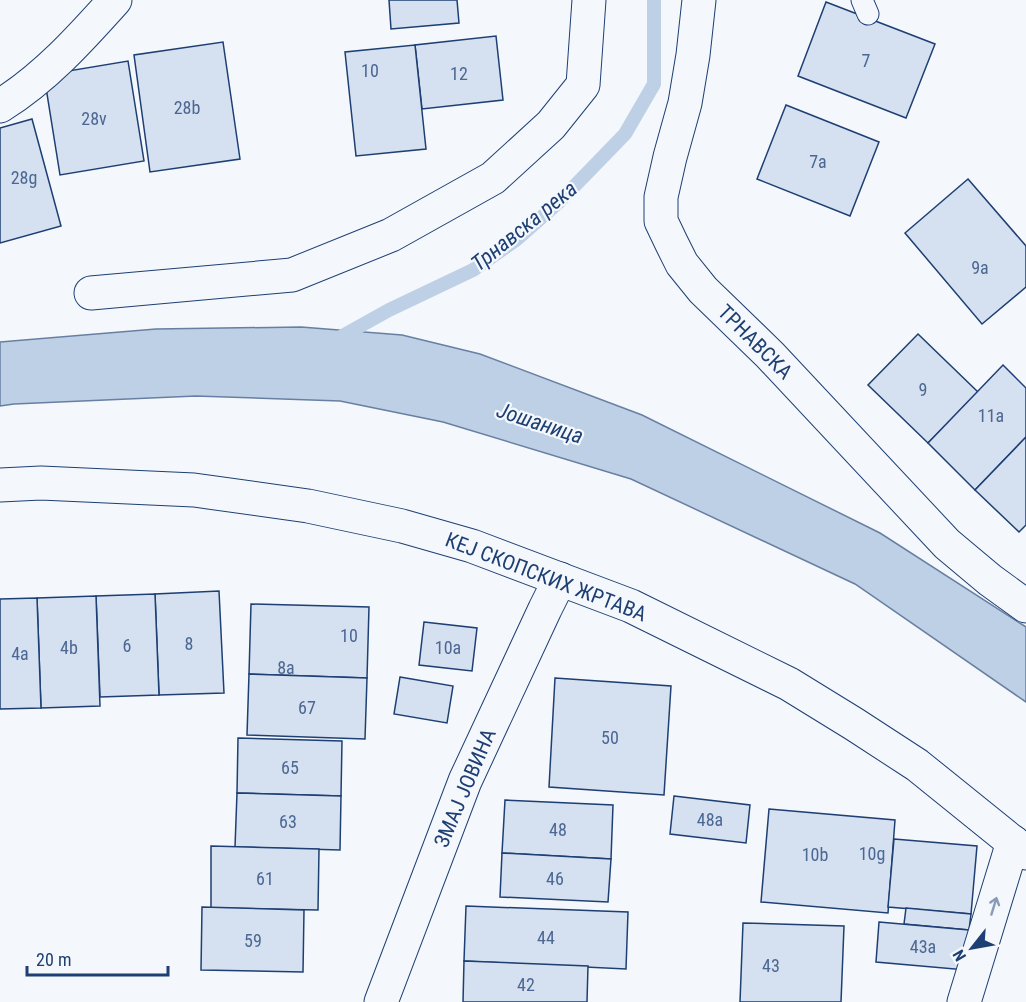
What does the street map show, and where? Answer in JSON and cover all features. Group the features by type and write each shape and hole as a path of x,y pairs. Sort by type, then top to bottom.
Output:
{"street":[{"path":"0,106 20,94 70,50 115,0"},
{"path":"91,293 292,275 391,235 493,178 551,125 583,86 589,0"},
{"name":"ТРНАВСКА","path":"699,0 685,103 661,197 661,221 682,264 703,290 770,355 947,544 1026,606"},
{"name":"КЕЈ СКОПСКИХ ЖРТАВА","path":"0,484 41,483 194,490 308,506 402,526 472,546 631,606 789,684 917,765 1020,847"},
{"name":"ЗМАЈ ЈОВИНА","path":"381,1002 465,781 560,579"},
{"path":"964,1002 1020,847"}],"water":[{"name":"Јошаница","path":"301,327 402,335 480,354 642,415 880,533 1026,627 1026,702 855,584 631,479 443,422 340,401 196,396 0,406 0,342 156,329"}],"building":[{"path":"389,0 457,0 459,23 391,29"},
{"path":"826,2 935,44 906,118 798,76"},
{"path":"496,36 503,100 422,109 415,45"},
{"path":"223,42 240,159 150,172 134,55"},
{"path":"415,45 426,149 356,156 345,52"},
{"path":"128,61 144,161 60,175 44,75"},
{"path":"786,105 879,142 850,216 757,179"},
{"path":"32,119 61,226 0,243 0,128"},
{"path":"968,179 1026,246 1026,287 982,324 905,233"},
{"path":"918,334 978,392 928,443 868,385"},
{"path":"1003,365 1026,388 1026,437 975,490 928,443"},
{"path":"1026,437 1026,525 1019,532 975,490"},
{"path":"219,591 224,693 159,695 155,594"},
{"path":"155,594 159,695 100,697 96,596"},
{"path":"96,596 100,706 41,708 37,598"},
{"path":"37,598 41,708 0,709 0,599"},
{"path":"251,604 369,607 367,678 249,674"},
{"path":"424,622 477,628 472,671 419,665"},
{"path":"249,674 367,678 365,739 247,735"},
{"path":"400,677 453,686 447,723 394,714"},
{"path":"555,678 671,686 664,795 549,787"},
{"path":"238,738 342,741 341,796 237,793"},
{"path":"237,793 341,796 340,850 235,847"},
{"path":"674,796 750,805 746,843 670,834"},
{"path":"505,800 613,805 611,859 502,853"},
{"path":"769,809 895,820 888,913 761,902"},
{"path":"894,839 977,846 971,914 888,907"},
{"path":"211,846 319,849 318,910 211,908"},
{"path":"502,853 611,859 608,902 500,897"},
{"path":"466,906 628,912 626,969 464,961"},
{"path":"202,907 304,910 303,972 201,970"},
{"path":"906,908 971,914 969,930 904,924"},
{"path":"879,922 969,930 966,970 876,962"},
{"path":"743,923 844,926 841,1002 740,1002"},
{"path":"464,961 588,966 587,1002 463,1002"}],"waterway":[{"name":"Трнавска река","path":"337,339 389,310 473,270 517,239 560,201 625,134 654,84 654,0"}]}
